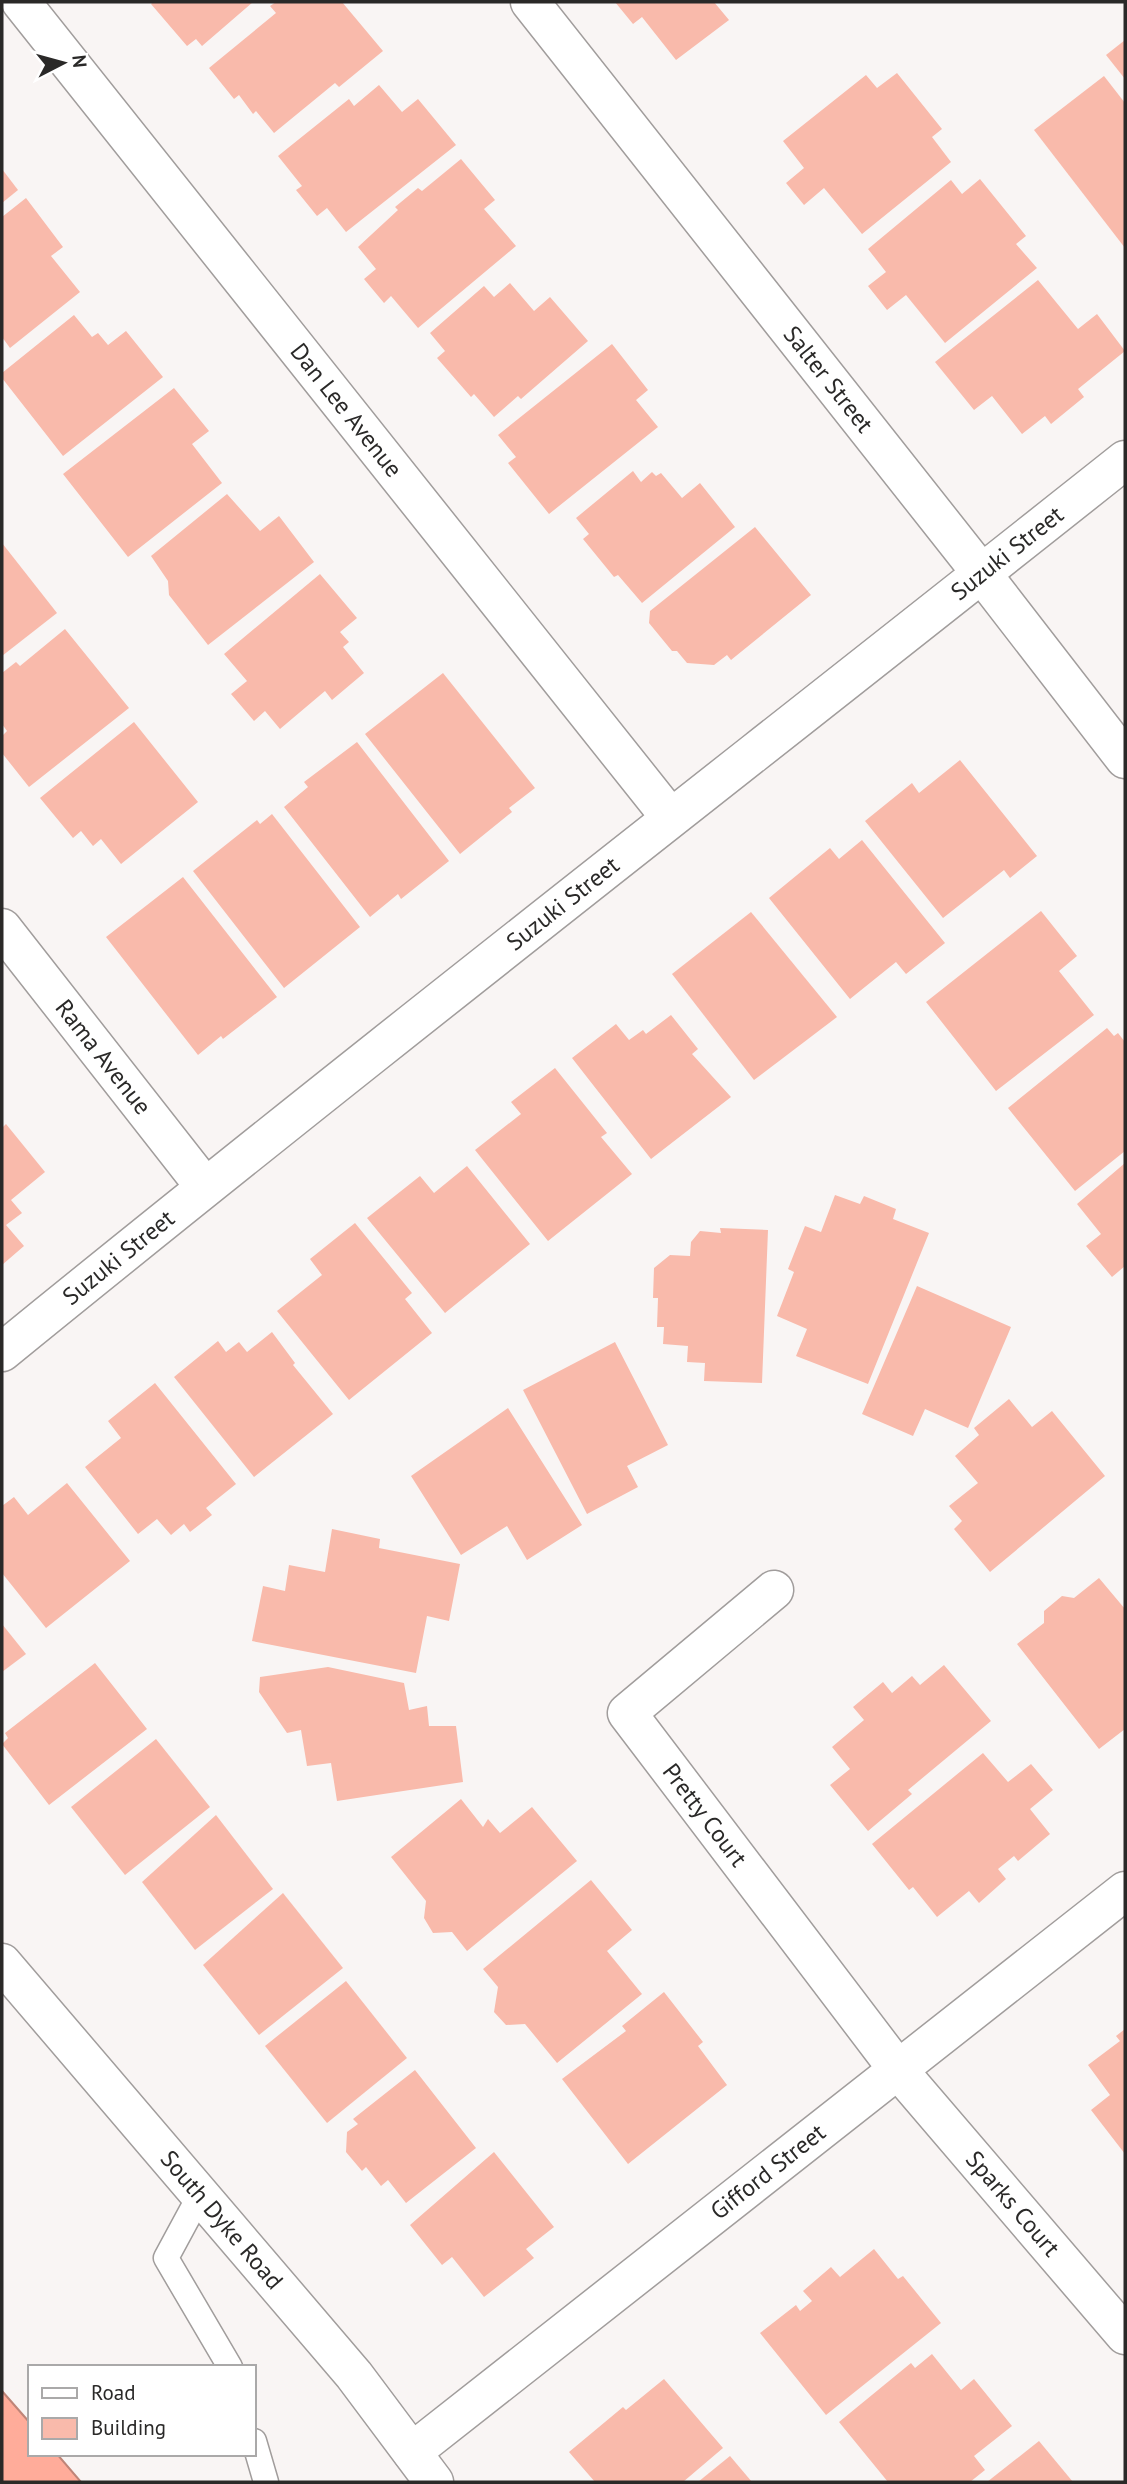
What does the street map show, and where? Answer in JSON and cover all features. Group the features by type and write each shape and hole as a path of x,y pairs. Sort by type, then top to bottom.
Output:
{"street":[{"name":"Dan Lee Avenue","path":"21,2 670,817"},
{"name":"Salter Street","path":"530,2 1125,759"},
{"name":"Suzuki Street","path":"2,1352 670,817 1125,460"},
{"name":"Rama Avenue","path":"2,928 205,1187"},
{"name":"Pretty Court","path":"774,1590 626,1713 899,2071"},
{"name":"Gifford Street","path":"412,2452 1125,1891"},
{"name":"South Dyke Road","path":"2,1963 354,2375 434,2482"},
{"name":"Sparks Court","path":"899,2071 1125,2335"}],"lane":[{"path":"200,2195 166,2258 229,2365"},
{"path":"256,2448 266,2482"}],"shaded area":[{"path":"2,2391 28,2421 28,2456 59,2456 81,2482 2,2482"}],"building":[{"path":"253,2 202,46 196,39 187,46 151,4"},
{"path":"276,2 342,2 383,51 339,87 335,83 274,133 256,111 253,114 239,95 234,99 209,68 276,13 270,6"},
{"path":"615,2 714,2 729,20 676,60 642,17 633,24"},
{"path":"1125,40 1125,79 1106,55"},
{"path":"897,73 942,129 932,137 951,162 862,234 824,188 804,205 786,183 804,168 783,141 866,75 877,88"},
{"path":"1104,76 1125,103 1125,248 1034,130"},
{"path":"379,85 402,112 418,99 456,145 346,232 327,208 317,216 296,190 302,186 278,156 349,99 354,106"},
{"path":"461,159 495,200 484,209 516,246 418,328 391,296 384,303 364,279 376,269 358,247 398,210 395,207 418,188 422,191"},
{"path":"2,169 18,190 2,203"},
{"path":"980,179 1026,236 1016,244 1037,268 945,343 906,295 887,310 868,286 886,272 868,249 951,180 962,194"},
{"path":"26,198 63,247 51,256 80,292 10,348 2,337 2,217"},
{"path":"1038,280 1078,329 1097,314 1125,351 1078,389 1084,397 1051,424 1045,416 1022,434 992,396 974,410 935,362"},
{"path":"510,283 534,311 550,297 588,341 521,399 518,396 494,417 474,394 471,397 437,358 445,351 430,333 484,286 494,297"},
{"path":"74,315 92,337 98,333 108,345 126,331 163,377 63,456 2,378 2,373"},
{"path":"612,344 648,390 636,400 658,427 549,514 508,463 516,457 498,435"},
{"path":"174,388 209,431 192,444 222,483 128,557 63,474"},
{"path":"633,471 641,482 652,472 656,476 661,473 682,498 700,483 735,527 642,603 618,575 614,577 583,539 589,534 576,518"},
{"path":"227,494 260,531 279,516 314,562 208,645 169,595 168,581 151,556"},
{"path":"755,527 811,595 731,660 727,655 714,665 687,663 677,651 672,651 649,623 650,611"},
{"path":"2,543 57,613 2,656"},
{"path":"320,574 357,618 340,632 349,642 343,647 364,673 332,700 325,691 280,729 265,711 254,721 231,694 247,681 224,654"},
{"path":"65,629 129,708 29,787 2,753 2,736 7,731 2,724 2,673 16,662 20,666"},
{"path":"443,673 535,788 509,808 512,812 460,854 365,734"},
{"path":"134,722 198,802 121,864 101,839 93,846 81,831 73,838 40,798"},
{"path":"357,742 449,861 401,899 398,894 370,917 284,807 308,787 304,782"},
{"path":"960,760 1037,856 1010,878 1004,870 943,918 865,821 912,783 919,793"},
{"path":"272,814 360,927 284,988 193,871 257,820 260,824"},
{"path":"862,840 945,943 906,974 896,962 850,999 769,898 830,848 839,859"},
{"path":"183,877 277,997 198,1055 106,937"},
{"path":"1041,911 1077,956 1059,971 1094,1015 996,1091 926,1002"},
{"path":"751,912 837,1017 754,1080 672,974"},
{"path":"671,1015 698,1049 692,1054 731,1097 651,1159 572,1058 616,1024 629,1040 643,1030 646,1034"},
{"path":"1107,1028 1114,1036 1118,1033 1125,1042 1125,1151 1075,1191 1008,1108"},
{"path":"555,1068 607,1133 601,1137 632,1174 548,1241 475,1150 521,1114 511,1102"},
{"path":"6,1124 45,1172 11,1200 22,1213 6,1225 24,1246 2,1265 2,1128"},
{"path":"1125,1163 1125,1266 1112,1277 1086,1246 1101,1234 1077,1204"},
{"path":"467,1166 530,1244 445,1313 367,1218 420,1176 434,1193"},
{"path":"835,1195 860,1204 864,1196 896,1209 893,1219 929,1233 868,1384 796,1356 807,1329 777,1316 794,1272 788,1269 805,1226 821,1232"},
{"path":"355,1223 412,1293 405,1299 432,1333 349,1400 277,1311 322,1275 310,1259"},
{"path":"720,1228 768,1230 762,1383 704,1381 705,1363 687,1362 688,1346 663,1344 664,1327 657,1327 658,1298 653,1298 654,1268 670,1255 690,1256 691,1242 700,1231 721,1233"},
{"path":"917,1286 1011,1327 968,1428 925,1409 913,1436 862,1414"},
{"path":"272,1332 295,1363 293,1365 333,1414 254,1477 174,1377 218,1341 226,1352 239,1342 247,1352"},
{"path":"615,1342 668,1445 627,1466 638,1487 587,1514 523,1390"},
{"path":"155,1383 236,1484 206,1508 212,1515 190,1532 184,1524 171,1535 157,1519 138,1534 85,1467 121,1438 108,1421"},
{"path":"1009,1399 1032,1427 1052,1411 1105,1476 990,1572 954,1529 962,1521 949,1506 978,1483 955,1456 979,1435 974,1428"},
{"path":"508,1408 582,1525 527,1560 507,1526 461,1555 411,1476"},
{"path":"67,1483 130,1561 46,1628 2,1573 2,1506 14,1497 28,1515"},
{"path":"332,1529 380,1539 379,1548 460,1564 449,1621 427,1616 416,1673 252,1641 263,1586 285,1591 289,1565 325,1572"},
{"path":"1099,1578 1125,1609 1125,1729 1099,1749 1017,1644 1044,1623 1044,1611 1062,1596 1074,1598"},
{"path":"2,1624 26,1654 2,1672"},
{"path":"95,1663 147,1729 49,1805 2,1744 8,1738 5,1733"},
{"path":"944,1665 991,1721 908,1790 912,1794 868,1831 830,1785 850,1769 832,1747 864,1720 853,1707 883,1682 892,1693 912,1676 920,1685"},
{"path":"328,1667 404,1683 409,1710 427,1706 429,1726 456,1726 463,1782 337,1801 331,1763 307,1766 301,1730 287,1733 259,1692 260,1677"},
{"path":"156,1739 210,1807 125,1875 71,1807"},
{"path":"983,1753 1008,1782 1031,1764 1053,1790 1030,1809 1050,1834 1018,1861 1014,1856 998,1869 1006,1879 979,1903 969,1891 937,1917 913,1887 909,1890 872,1844"},
{"path":"461,1799 483,1827 488,1819 500,1833 532,1807 577,1861 467,1951 452,1932 433,1933 424,1918 426,1901 391,1857"},
{"path":"216,1815 273,1889 195,1950 142,1882"},
{"path":"591,1880 632,1930 607,1951 642,1994 557,2063 525,2024 506,2025 494,2012 498,1987 483,1969"},
{"path":"283,1893 343,1968 259,2035 203,1965"},
{"path":"346,1981 407,2058 327,2123 265,2046"},
{"path":"664,1992 703,2042 698,2046 727,2085 628,2164 562,2079 626,2031 622,2026"},
{"path":"1125,2029 1125,2154 1091,2110 1110,2095 1088,2065 1120,2041 1116,2036"},
{"path":"415,2070 476,2148 406,2203 388,2180 381,2186 366,2167 362,2171 346,2152 347,2132 358,2124 353,2119"},
{"path":"494,2152 554,2227 526,2249 534,2258 484,2297 452,2257 442,2265 410,2225"},
{"path":"874,2249 898,2279 903,2276 941,2323 826,2415 760,2333 796,2305 800,2311 812,2301 803,2291 831,2267 840,2277"},
{"path":"932,2354 961,2390 974,2379 1012,2426 974,2456 985,2470 970,2482 888,2482 839,2422 911,2363 915,2368"},
{"path":"664,2379 723,2448 683,2482 595,2482 569,2452 623,2407 626,2410"},
{"path":"1039,2441 1073,2482 987,2482"},
{"path":"730,2456 752,2482 698,2482"}]}
